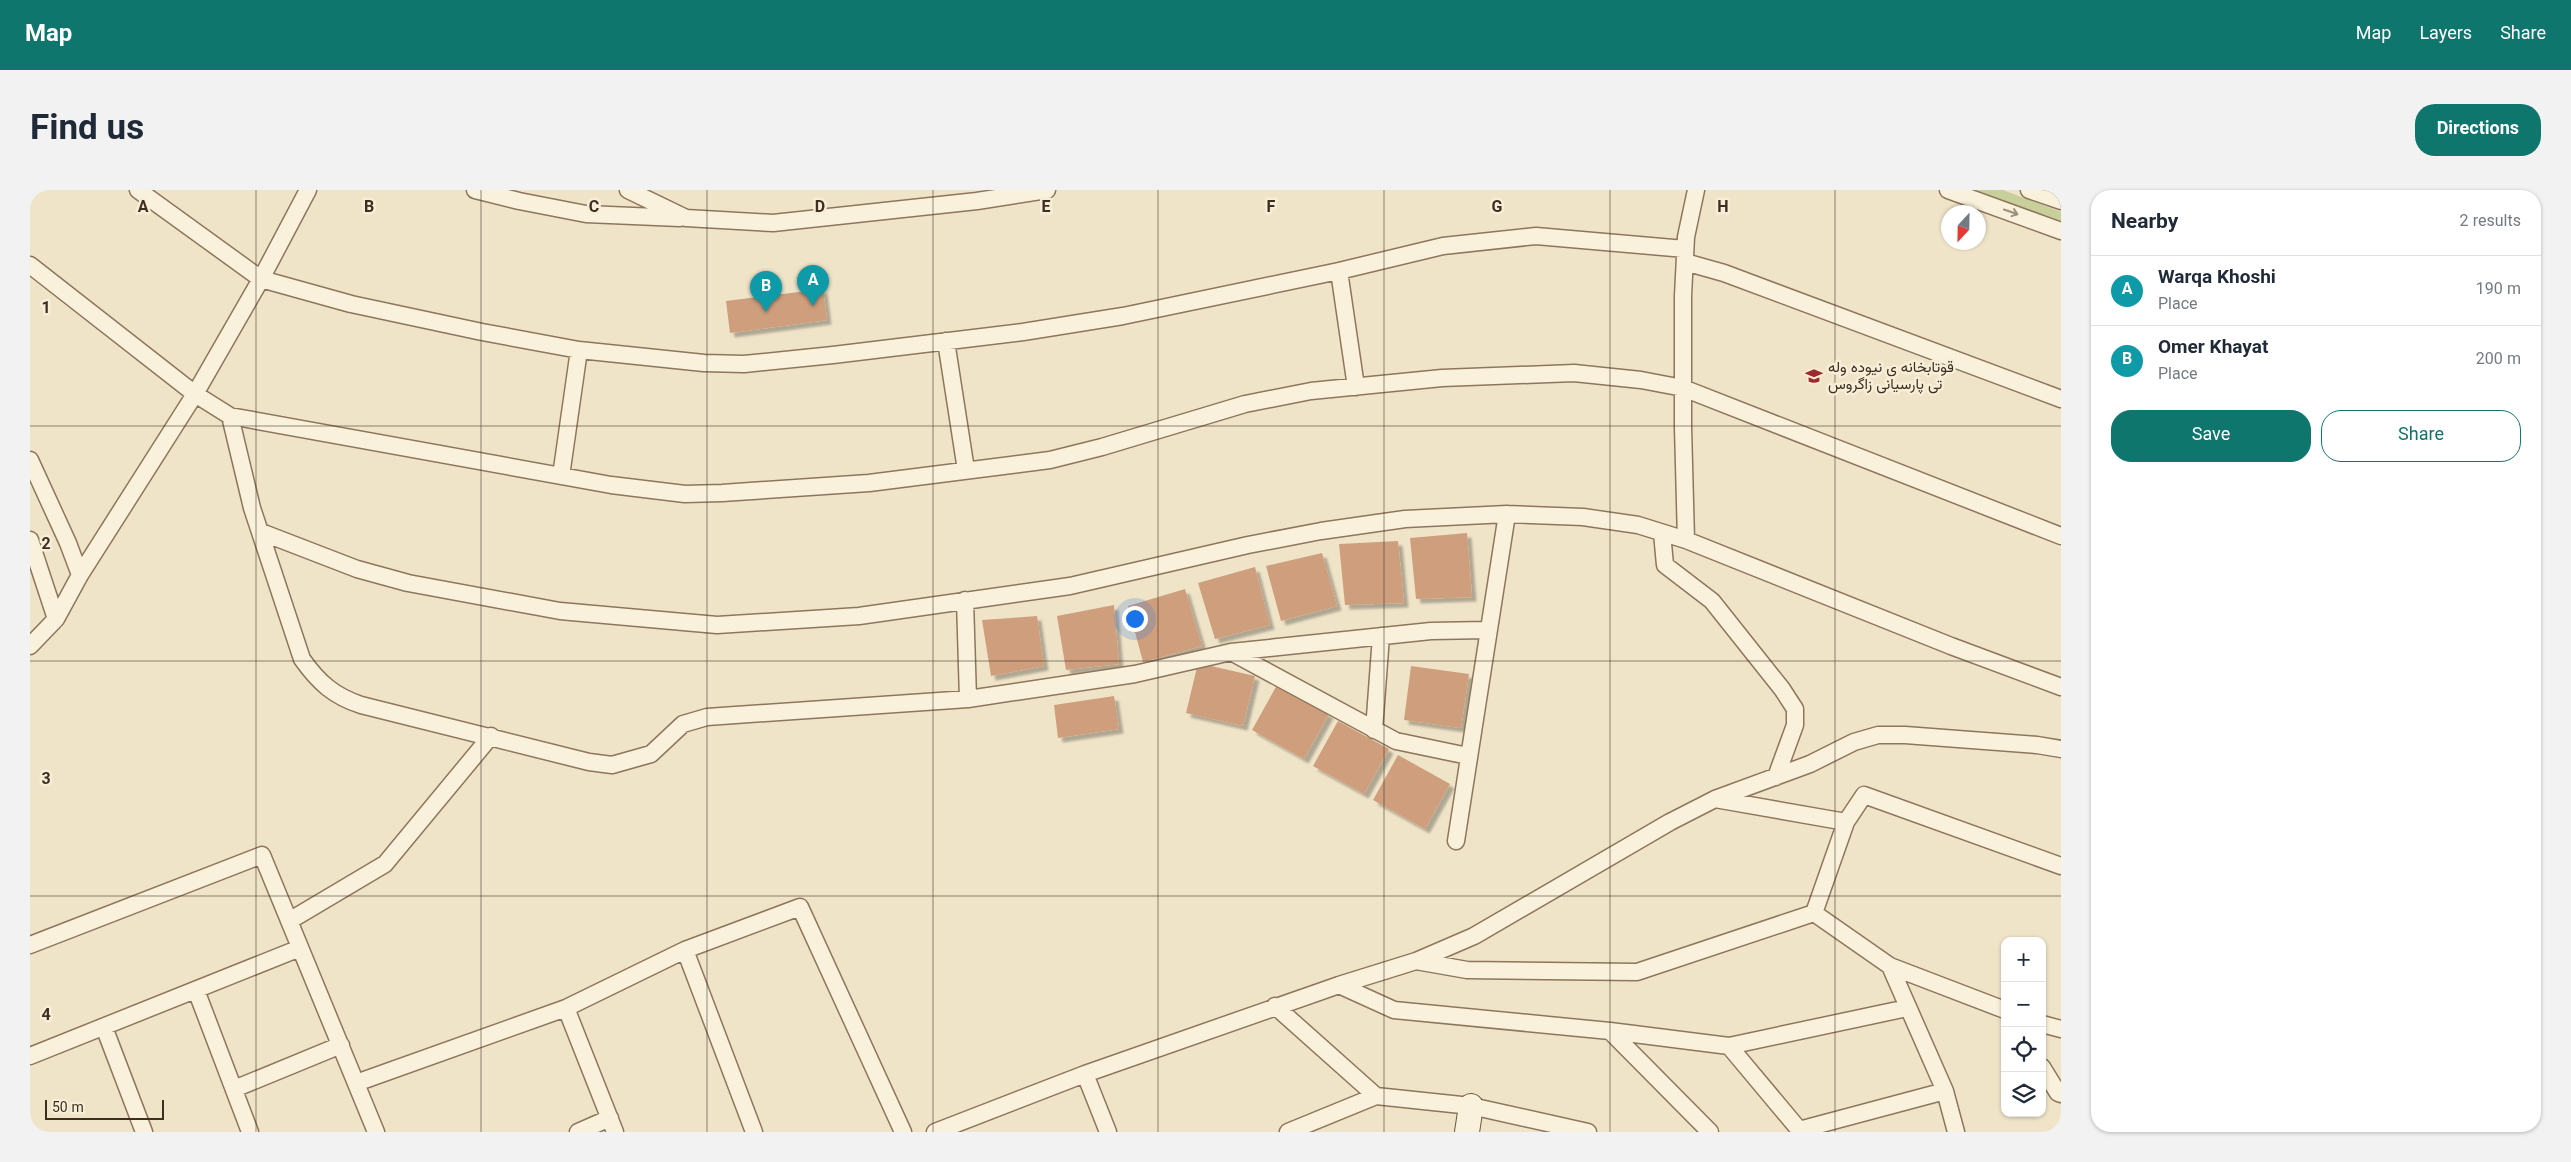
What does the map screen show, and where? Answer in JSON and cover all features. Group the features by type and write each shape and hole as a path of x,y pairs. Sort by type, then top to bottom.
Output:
{"street":[{"path":"138,190 261,280 351,304 579,350 666,359 744,364 946,341 1123,316 1339,271 1443,246 1536,236 1685,256 1724,273 2061,399"},
{"path":"30,646 56,619 80,574 195,394 261,280 308,190"},
{"path":"474,190 519,202 586,214 773,223 1047,190"},
{"path":"628,190 686,218"},
{"path":"1686,540 1683,388 1685,256 1686,237 1696,190"},
{"path":"1948,190 2061,231"},
{"path":"2029,190 2061,201"},
{"path":"30,265 195,394 230,416 561,476 686,494 842,485 1050,460 1245,404 1311,391 1442,378 1574,373 1641,380 1683,388 2061,536"},
{"path":"1339,271 1356,387"},
{"path":"946,341 966,470"},
{"path":"561,476 579,350"},
{"path":"230,416 238,458 302,660 316,678 330,691 361,705 589,762 612,765 651,754 684,724 707,717 968,699 1135,674 1231,652 1431,631 1487,630"},
{"path":"30,460 80,574"},
{"path":"261,532 357,569 408,582 560,610 717,625 859,616 1070,586 1321,531 1405,519 1506,514 1583,517 1638,525 1686,540 1951,646 2061,687"},
{"path":"1456,841 1506,514"},
{"path":"1662,532 1665,565 1712,601 1782,688 1795,709 1795,725 1776,777"},
{"path":"30,540 56,619"},
{"path":"965,600 968,699"},
{"path":"1374,730 1381,636"},
{"path":"1231,652 1396,741 1468,756"},
{"path":"935,1132 974,1125 1085,1074 1275,1006 1416,961 1474,936 1662,827 1715,799 1810,764 1854,742 1878,735 1905,734 2037,745 2061,749"},
{"path":"289,921 385,864 491,736"},
{"path":"1814,912 1846,822 1864,795 2059,864"},
{"path":"1715,799 1846,822"},
{"path":"30,945 262,855 376,1132"},
{"path":"356,1083 566,1008 685,950 800,907 903,1132"},
{"path":"1416,961 1467,970 1637,972 1814,912"},
{"path":"1814,912 1890,966 2001,1008"},
{"path":"30,1056 300,948"},
{"path":"685,950 754,1132"},
{"path":"1890,966 1945,1091 1956,1132"},
{"path":"1338,985 1394,1010 1610,1031 1729,1046 1907,1008"},
{"path":"196,990 250,1132"},
{"path":"1275,1006 1376,1096"},
{"path":"566,1008 613,1125 578,1132"},
{"path":"2046,1025 2061,1029"},
{"path":"104,1027 144,1132"},
{"path":"1610,1031 1710,1132"},
{"path":"234,1088 341,1046"},
{"path":"1729,1046 1800,1131 1945,1091"},
{"path":"2045,1072 2058,1093 2061,1094"},
{"path":"1085,1074 1108,1132"},
{"path":"1288,1132 1376,1096 1471,1106 1588,1132"},
{"path":"1467,1132 1471,1106"}],"green space":[{"path":"1975,190 2003,190 2061,212 2061,222"}],"building":[{"path":"823,289 827,320 730,333 726,301"},
{"path":"1467,533 1472,597 1416,599 1410,538"},
{"path":"1398,541 1404,603 1345,605 1339,544"},
{"path":"1322,553 1337,606 1281,621 1266,566"},
{"path":"1255,567 1270,625 1215,639 1198,583"},
{"path":"1185,589 1202,646 1143,662 1128,606"},
{"path":"1114,605 1119,664 1066,670 1057,616"},
{"path":"1037,616 1044,666 991,676 982,620"},
{"path":"1198,663 1255,676 1243,726 1186,713"},
{"path":"1411,666 1469,674 1461,728 1404,720"},
{"path":"1277,685 1329,714 1304,759 1252,730"},
{"path":"1114,696 1119,729 1058,738 1054,705"},
{"path":"1338,721 1389,749 1364,794 1313,766"},
{"path":"1398,755 1450,784 1425,829 1373,800"}],"place":[{"name":"Warqa Khoshi","path":"813,306"},
{"name":"Omer Khayat","path":"766,312"},
{"name":"قوتابخانه ی نیوده وله تی پارسیانی زاگروس","path":"1814,376"}]}
